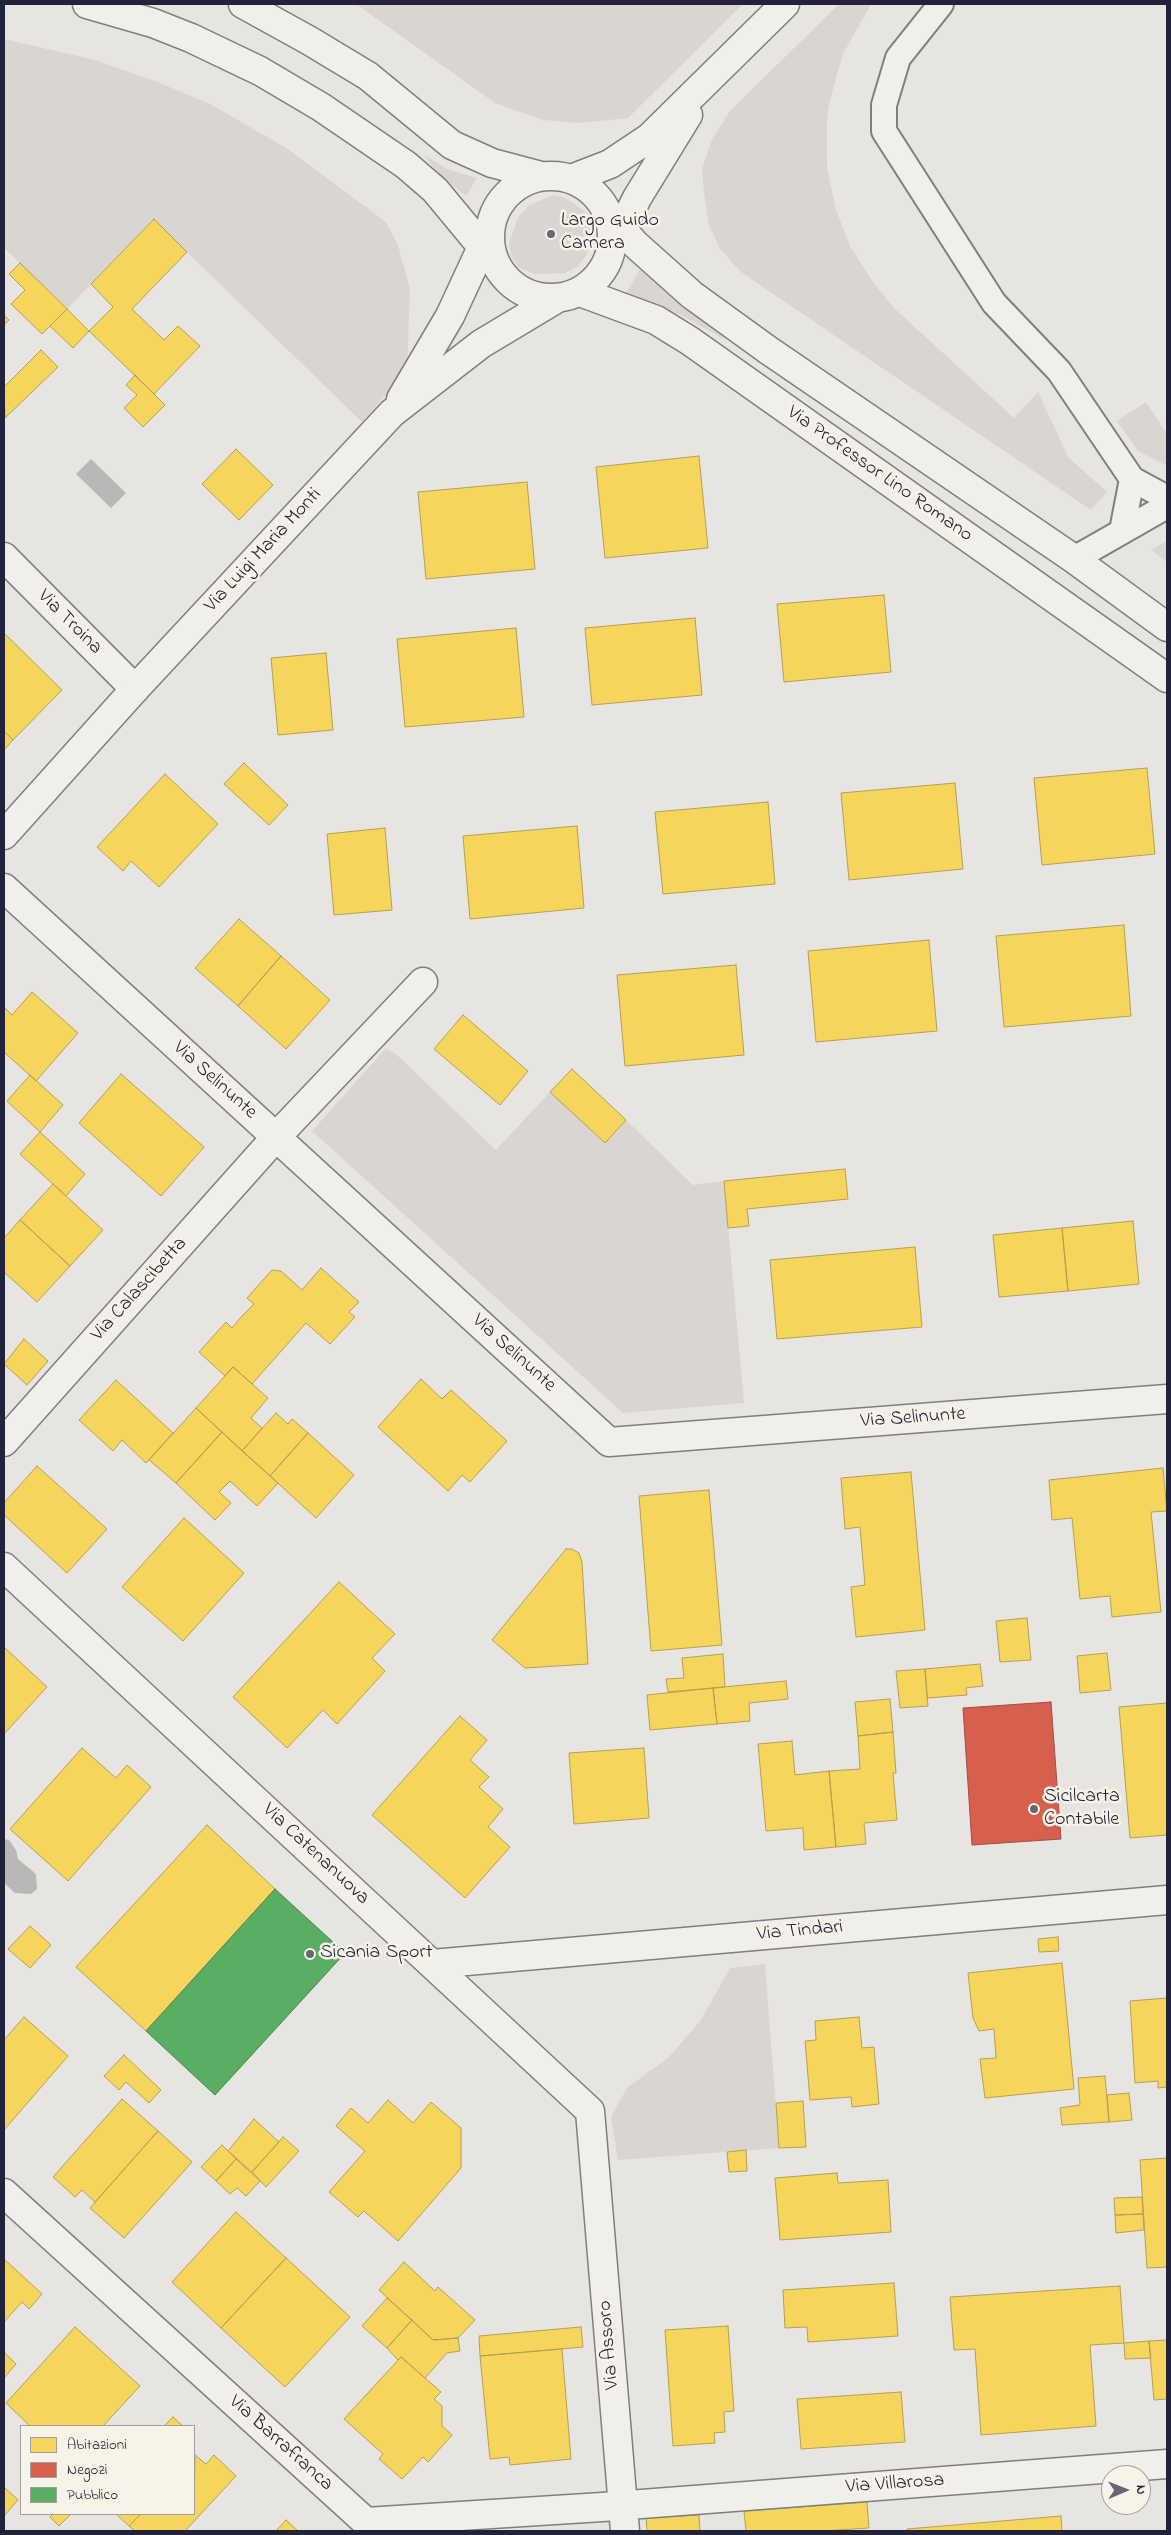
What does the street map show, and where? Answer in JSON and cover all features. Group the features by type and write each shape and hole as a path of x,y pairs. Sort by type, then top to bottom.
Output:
{"street":[{"path":"87,4 153,23 191,38 260,71 321,107 406,165 435,190 489,245 511,285 525,294 540,298 568,296"},
{"path":"243,4 368,76 452,145 492,163 541,176 557,176 571,179 586,186 597,196 613,228"},
{"path":"571,179 610,164 649,138 784,4"},
{"path":"392,413 480,344 595,281 606,266 613,228 657,164 719,67"},
{"path":"392,413 450,316 489,245 494,213 513,188 541,176"},
{"name":"Via Professor Lino Romano","path":"613,228 636,244 692,295 768,350 1074,559 1167,626"},
{"name":"Via Professor Lino Romano","path":"568,296 656,320 690,341 1167,678"},
{"name":"Via Luigi Maria Monti","path":"4,834 135,689 392,413"},
{"name":"Via Troina","path":"4,557 135,689"},
{"name":"Via Selinunte","path":"4,888 609,1442 1167,1399"},
{"name":"Via Calascibetta","path":"4,1442 276,1137 423,982"},
{"name":"Via Catenanuova","path":"4,1567 590,2111 595,2159"},
{"name":"Via Tindari","path":"432,1964 1167,1900"},
{"name":"Via Assoro","path":"595,2159 624,2518"},
{"name":"Via Barrafranca","path":"4,2193 366,2522 624,2518"},
{"name":"Via Villarosa","path":"624,2518 1167,2464"}],"lane":[{"path":"941,4 898,58 884,105 884,131 994,303 1059,371 1132,479 1167,498"},
{"path":"1122,531 1132,479"},
{"path":"1074,559 1167,506"}],"shaded area":[{"path":"356,4 743,4 628,118 580,123 543,120 495,103"},
{"path":"839,4 871,4 843,54 827,118 827,166 836,210 850,246 873,282 895,309 1014,418 1038,392 1068,457 1107,492 1091,510 741,272 720,249 709,225 702,170 711,141 729,112"},
{"path":"4,39 95,60 155,81 210,104 288,149 386,222 398,245 410,289 407,370 362,422 153,219 67,309 4,248"},
{"path":"423,154 447,169 477,178 466,196 444,179"},
{"path":"553,195 566,198 588,214 593,227 591,243 586,256 577,267 565,273 535,274 519,268 511,256 509,243 518,217 529,205"},
{"path":"640,269 671,290 727,341 681,315 624,297"},
{"path":"1146,402 1167,434 1167,466 1138,451 1117,421"},
{"path":"91,459 126,493 111,508 76,474"},
{"path":"1167,541 1167,562 1151,550"},
{"path":"386,1048 397,1055 496,1150 550,1092 626,1120 693,1185 724,1181 744,1403 623,1413 312,1131"},
{"path":"4,1839 9,1840 16,1850 18,1859 36,1874 37,1889 31,1894 15,1893 4,1883"},
{"path":"765,1964 779,2148 618,2160 611,2117 627,2088 669,2057 701,2020 730,1968"}],"building: Abitazioni":[{"path":"154,219 187,252 132,309 164,340 178,326 200,346 154,394 89,331 113,307 91,284"},
{"path":"20,263 67,309 42,334 11,304 25,290 9,274"},
{"path":"67,309 89,331 73,348 50,326"},
{"path":"4,315 9,320 4,325"},
{"path":"41,350 58,367 5,418 4,387"},
{"path":"135,375 165,405 143,427 124,408 137,395 126,385"},
{"path":"236,449 273,485 239,520 202,484"},
{"path":"699,456 708,548 605,558 596,467"},
{"path":"527,482 535,569 426,579 418,492"},
{"path":"884,595 891,672 784,682 777,604"},
{"path":"695,618 702,695 592,705 585,628"},
{"path":"516,628 524,717 405,727 397,639"},
{"path":"4,633 62,690 13,740 4,731"},
{"path":"326,653 333,730 278,735 271,658"},
{"path":"4,731 13,740 4,750"},
{"path":"244,763 288,805 269,825 224,784"},
{"path":"1147,768 1155,854 1042,865 1034,778"},
{"path":"165,774 218,824 159,887 131,861 123,871 97,847"},
{"path":"955,783 963,869 849,880 841,793"},
{"path":"768,802 775,884 663,894 655,812"},
{"path":"577,826 584,908 470,919 463,836"},
{"path":"385,828 392,910 334,915 327,834"},
{"path":"239,919 281,956 238,1006 195,968"},
{"path":"1124,925 1131,1016 1004,1027 996,936"},
{"path":"929,940 937,1031 816,1042 808,951"},
{"path":"281,956 330,1000 286,1049 238,1006"},
{"path":"736,965 744,1055 625,1066 617,975"},
{"path":"32,992 78,1033 36,1081 4,1052 4,1007 12,1015"},
{"path":"463,1015 528,1071 500,1105 434,1049"},
{"path":"572,1069 626,1120 605,1143 550,1092"},
{"path":"121,1074 204,1147 161,1196 79,1123"},
{"path":"30,1075 63,1105 40,1132 7,1101"},
{"path":"40,1132 85,1174 66,1196 20,1154"},
{"path":"845,1169 848,1199 747,1209 749,1226 728,1228 724,1181"},
{"path":"53,1184 103,1230 70,1266 20,1220"},
{"path":"20,1220 70,1266 37,1302 4,1272 4,1238"},
{"path":"1133,1221 1139,1284 1068,1291 1062,1228"},
{"path":"1062,1228 1068,1291 999,1297 993,1235"},
{"path":"915,1247 922,1327 777,1339 770,1260"},
{"path":"321,1268 359,1302 349,1312 355,1317 330,1344 306,1323 252,1384 233,1367 225,1376 199,1352 226,1322 232,1328 254,1304 247,1298 272,1270 281,1271 302,1290"},
{"path":"24,1339 48,1361 27,1385 4,1364"},
{"path":"233,1367 268,1398 251,1418 262,1428 242,1451 196,1408"},
{"path":"421,1379 442,1399 451,1390 507,1441 470,1482 462,1475 448,1491 378,1427"},
{"path":"116,1380 173,1433 146,1463 122,1440 113,1451 79,1420"},
{"path":"196,1408 222,1432 176,1483 149,1460"},
{"path":"276,1413 288,1424 292,1419 308,1433 270,1476 242,1451"},
{"path":"222,1432 278,1483 257,1506 230,1481 219,1492 231,1503 215,1520 176,1483"},
{"path":"308,1433 354,1475 316,1518 270,1476"},
{"path":"37,1466 107,1529 67,1573 4,1515 4,1503"},
{"path":"1163,1468 1167,1511 1151,1512 1161,1612 1112,1617 1110,1596 1080,1599 1072,1518 1052,1520 1049,1480"},
{"path":"911,1472 925,1630 856,1637 851,1587 865,1585 860,1527 845,1529 841,1478"},
{"path":"709,1490 722,1645 651,1651 639,1496"},
{"path":"184,1518 244,1573 183,1641 122,1587"},
{"path":"566,1549 572,1549 579,1553 582,1562 588,1664 525,1668 492,1640"},
{"path":"339,1582 395,1634 372,1658 385,1671 337,1724 323,1710 287,1748 233,1697"},
{"path":"1027,1618 1031,1660 1000,1662 996,1621"},
{"path":"4,1647 47,1687 4,1734"},
{"path":"1107,1653 1111,1690 1080,1693 1077,1656"},
{"path":"723,1654 725,1687 668,1692 666,1679 684,1678 682,1658"},
{"path":"980,1664 983,1686 966,1688 967,1695 927,1698 925,1669"},
{"path":"925,1669 928,1706 900,1708 896,1671"},
{"path":"786,1681 788,1699 749,1703 750,1721 717,1724 713,1688"},
{"path":"713,1688 717,1724 650,1730 647,1695"},
{"path":"890,1699 893,1732 858,1736 855,1702"},
{"path":"1167,1703 1167,1835 1130,1838 1119,1707"},
{"path":"460,1716 487,1740 470,1760 489,1777 479,1787 503,1809 488,1827 510,1847 465,1898 372,1815"},
{"path":"893,1732 896,1773 893,1773 897,1820 864,1823 866,1844 836,1847 829,1771 860,1769 858,1736"},
{"path":"792,1741 795,1775 829,1771 836,1847 804,1850 803,1828 766,1831 758,1744"},
{"path":"82,1748 116,1778 127,1765 151,1787 68,1881 10,1829"},
{"path":"644,1748 649,1818 574,1824 569,1753"},
{"path":"207,1825 275,1889 146,2031 76,1967"},
{"path":"30,1926 51,1945 30,1968 8,1949"},
{"path":"1058,1937 1059,1951 1039,1952 1038,1939"},
{"path":"1062,1963 1074,2089 985,2098 980,2059 996,2058 994,2029 979,2031 973,2018 968,1973"},
{"path":"1167,1998 1167,2087 1158,2088 1158,2081 1135,2083 1130,2001"},
{"path":"24,2017 68,2056 4,2130 4,2040"},
{"path":"859,2017 862,2048 874,2047 879,2104 852,2107 851,2097 810,2100 805,2041 816,2040 815,2021"},
{"path":"124,2055 161,2090 149,2103 126,2082 119,2090 104,2076"},
{"path":"1105,2076 1109,2122 1062,2125 1060,2108 1080,2105 1078,2078"},
{"path":"1129,2093 1132,2120 1109,2122 1107,2095"},
{"path":"122,2099 158,2131 95,2202 82,2190 75,2197 53,2177"},
{"path":"388,2100 413,2123 431,2102 461,2128 461,2168 398,2241 364,2211 358,2217 329,2192 365,2151 336,2126 351,2108 368,2123"},
{"path":"803,2101 806,2147 779,2148 776,2103"},
{"path":"254,2119 279,2142 252,2172 228,2151"},
{"path":"158,2131 192,2162 124,2238 90,2208"},
{"path":"283,2137 299,2151 266,2187 252,2172"},
{"path":"222,2145 236,2159 216,2181 201,2167"},
{"path":"746,2150 747,2171 729,2172 727,2152"},
{"path":"1167,2158 1167,2267 1147,2268 1140,2160"},
{"path":"236,2159 260,2181 246,2196 237,2188 230,2194 216,2181"},
{"path":"837,2173 838,2183 888,2180 891,2232 780,2240 775,2178"},
{"path":"1142,2197 1143,2214 1115,2215 1114,2198"},
{"path":"236,2212 286,2258 221,2328 172,2282"},
{"path":"1143,2214 1144,2230 1116,2233 1115,2215"},
{"path":"286,2258 350,2317 285,2387 221,2328"},
{"path":"4,2259 42,2294 29,2309 22,2302 4,2322"},
{"path":"404,2262 435,2291 438,2287 475,2320 458,2338 433,2340 379,2290"},
{"path":"894,2283 898,2336 808,2342 807,2327 785,2328 783,2290"},
{"path":"1120,2286 1124,2343 1090,2345 1096,2426 981,2435 975,2349 954,2350 950,2297"},
{"path":"387,2298 412,2320 387,2348 362,2326"},
{"path":"412,2320 433,2340 458,2338 460,2351 447,2353 425,2378 401,2357 398,2360 387,2348"},
{"path":"728,2326 734,2411 724,2412 725,2432 714,2433 715,2443 673,2446 665,2330"},
{"path":"75,2327 140,2386 104,2425 29,2425 6,2403"},
{"path":"581,2327 583,2347 480,2356 479,2336"},
{"path":"1167,2340 1167,2399 1154,2400 1149,2341"},
{"path":"1149,2341 1151,2358 1125,2359 1124,2343"},
{"path":"562,2349 571,2459 510,2465 509,2457 490,2459 480,2356"},
{"path":"4,2352 16,2364 4,2378"},
{"path":"401,2357 441,2392 434,2399 442,2406 442,2426 452,2435 428,2462 423,2457 402,2479 379,2459 383,2454 344,2419"},
{"path":"901,2392 905,2442 801,2449 797,2399"},
{"path":"173,2417 182,2425 165,2425"},
{"path":"195,2455 206,2464 214,2455 236,2476 185,2531 135,2531 129,2526 140,2515 195,2515"},
{"path":"4,2487 18,2500 4,2516"},
{"path":"867,2502 869,2528 821,2531 746,2531 744,2511"},
{"path":"52,2515 70,2515 59,2526 50,2517"},
{"path":"117,2515 140,2515 129,2526"},
{"path":"699,2515 700,2531 647,2531 646,2518"},
{"path":"1061,2516 1062,2531 907,2531 907,2529"},
{"path":"286,2520 298,2531 276,2531"}],"building: Negozi":[{"path":"1051,1702 1061,1839 972,1845 963,1708"}],"building: Pubblico":[{"path":"275,1889 345,1953 215,2095 146,2031"}],"place":[{"name":"Largo Guido Carnera","path":"551,234"},
{"name":"Sicilcarta Contabile","path":"1034,1809"},
{"name":"Sicania Sport","path":"310,1954"}]}
